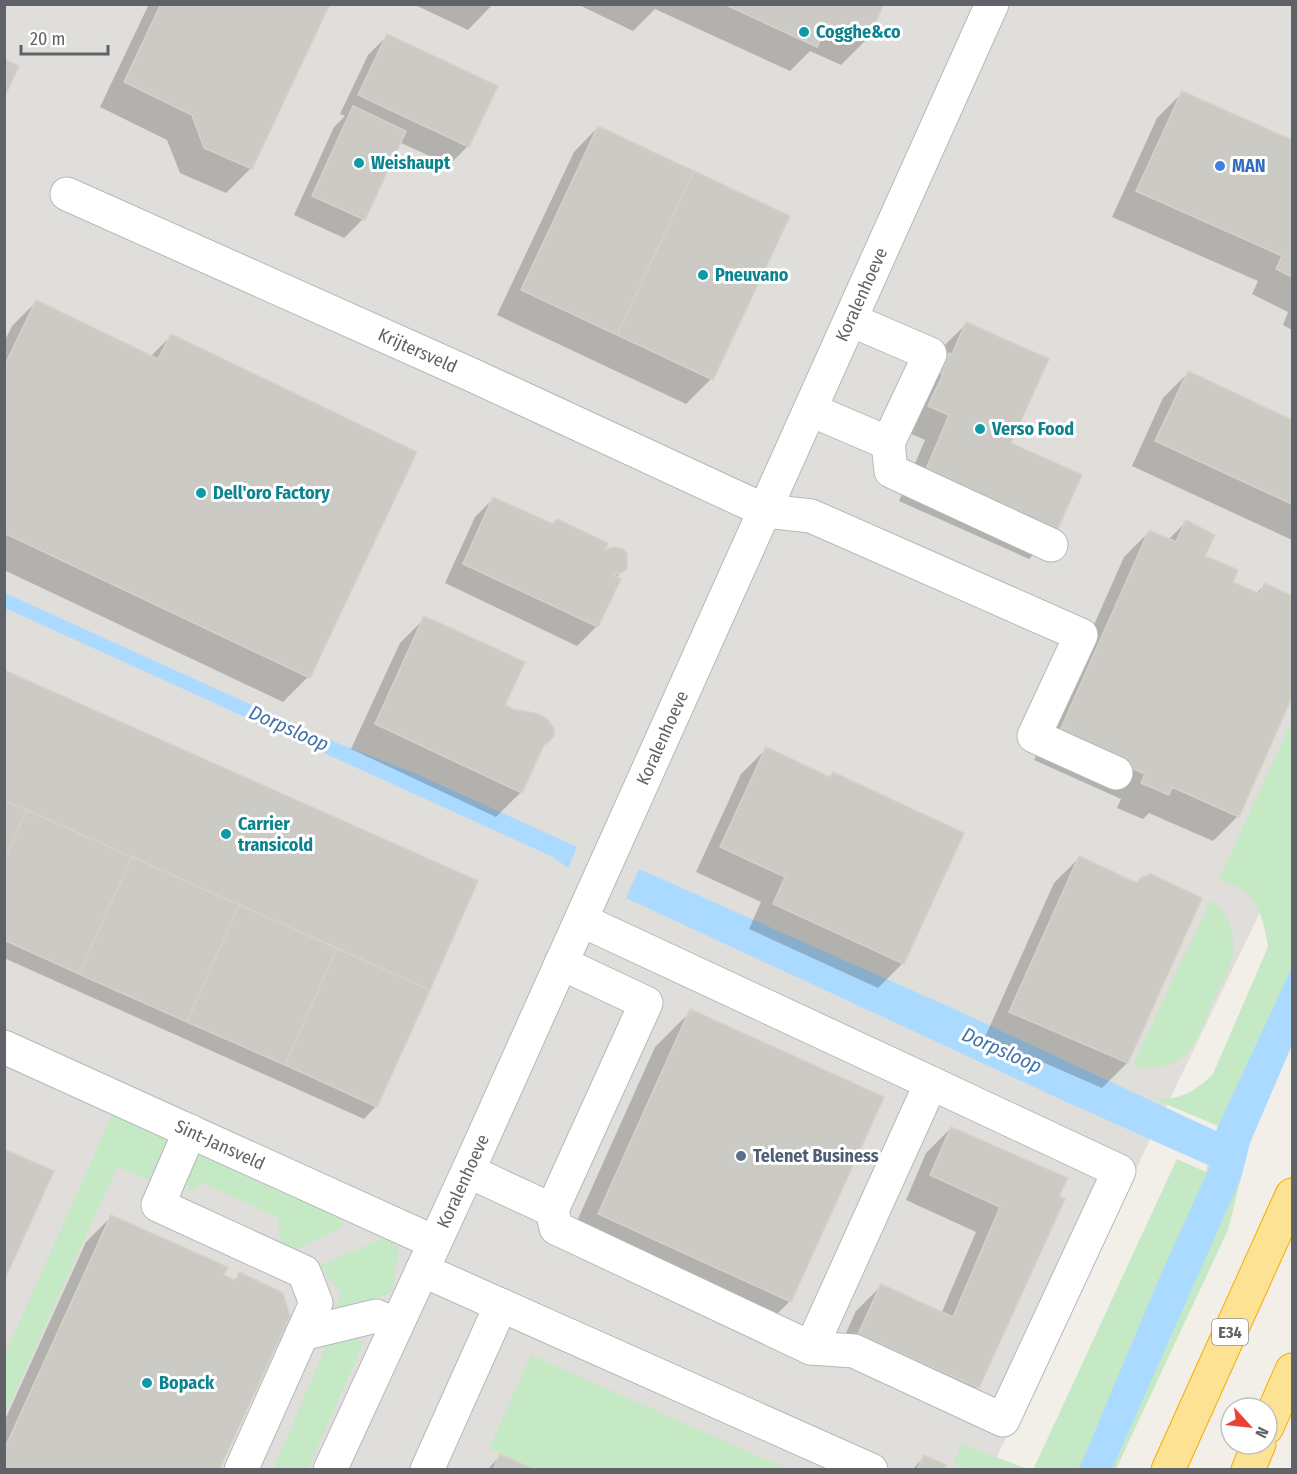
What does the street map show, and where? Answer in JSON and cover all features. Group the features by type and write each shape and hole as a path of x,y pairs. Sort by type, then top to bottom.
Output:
{"highway":[{"name":"E34","path":"1168,1470 1293,1195"},
{"path":"1279,1401 1293,1370"},
{"path":"1248,1470 1254,1456"}],"street":[{"name":"Koralenhoeve","path":"330,1470 468,1171 992,4"},
{"name":"Krijtersveld","path":"67,194 472,375 765,511 811,516 1081,635 1034,736 1116,773"},
{"path":"851,320 930,354 888,444 891,471 1051,544"},
{"path":"811,410 888,444"},
{"path":"561,963 646,1003 552,1210 556,1228 811,1347 854,1351 1003,1420 1119,1171 581,920"},
{"name":"Sint-Jansveld","path":"4,1047 190,1131 428,1256 501,1305 871,1470"},
{"path":"811,1347 931,1083"},
{"path":"190,1131 158,1205 304,1272 315,1303 241,1470"},
{"path":"468,1171 552,1210"},
{"path":"427,1470 501,1305"},
{"path":"302,1334 376,1317 396,1325"}],"shaded area":[{"path":"5,5 1292,5 1292,846 991,1469 5,1470"}],"green space":[{"path":"1292,721 1292,1039 1249,1145 1228,1230 1116,1469 1033,1470 1177,1159 1206,1172 1218,1126 1147,1096 1175,1098 1198,1087 1213,1074 1268,947 1260,915 1253,900 1241,889 1219,879"},
{"path":"1210,901 1221,910 1229,923 1234,945 1228,970 1199,1034 1188,1052 1166,1066 1141,1068 1133,1065"},
{"path":"113,1113 171,1141 152,1181 117,1167 5,1415 5,1354"},
{"path":"202,1152 340,1212 342,1228 294,1251 281,1246 278,1218 203,1183 189,1191 188,1165"},
{"path":"386,1237 399,1248 392,1292 334,1318 340,1291 319,1266"},
{"path":"353,1333 363,1344 308,1469 273,1470 329,1339"},
{"path":"531,1355 787,1469 535,1469 489,1448"},
{"path":"962,1444 1027,1469 968,1469 953,1463"}],"water":[{"name":"Dorpsloop","path":"5,593 322,737 419,775 577,847 568,868 553,857 5,608"},
{"name":"Dorpsloop","path":"639,869 954,1009 1216,1131 1292,967 1292,1045 1250,1143 1241,1178 1112,1469 1079,1469 1161,1274 1210,1166 626,898"}],"building":[{"path":"161,4 330,4 252,169 204,148 192,115 124,82"},
{"name":"Cogghe&co","path":"724,4 884,4 867,41 828,23 817,47"},
{"path":"387,34 498,86 469,147 358,95"},
{"path":"4,59 19,66 4,98"},
{"name":"MAN","path":"1182,91 1292,140 1292,277 1276,269 1282,256 1136,191"},
{"name":"Weishaupt","path":"353,106 406,131 365,220 312,196"},
{"path":"598,126 694,171 617,335 521,290"},
{"name":"Pneuvano","path":"694,171 790,216 713,380 617,335"},
{"name":"Dell'oro Factory","path":"36,300 158,359 171,334 417,452 310,678 4,533 4,367"},
{"name":"Verso Food","path":"966,322 1049,359 1011,443 1082,475 1055,535 923,476 949,415 928,406 943,374 937,372 940,365 943,366 949,353 952,354"},
{"path":"1188,371 1292,420 1292,504 1155,441"},
{"path":"493,497 553,524 557,519 608,543 605,550 614,547 623,549 627,554 627,568 614,575 621,579 598,627 463,564"},
{"path":"1186,520 1215,535 1205,556 1238,570 1233,582 1260,594 1264,583 1292,596 1292,697 1239,817 1172,787 1169,795 1141,783 1145,774 1058,735 1149,530 1176,542"},
{"path":"424,616 525,662 505,705 513,709 539,714 547,719 554,728 554,736 544,745 522,793 375,724"},
{"name":"Carrier transicold","path":"4,670 478,881 430,990 4,800"},
{"path":"766,747 830,777 833,772 964,833 904,964 773,904 785,877 720,847"},
{"path":"4,800 27,810 4,860"},
{"path":"27,810 132,857 79,974 4,940 4,860"},
{"path":"1079,856 1137,883 1140,878 1151,874 1202,898 1128,1063 1009,1012"},
{"path":"132,857 239,905 187,1022 79,974"},
{"path":"239,905 337,948 285,1065 187,1022"},
{"path":"337,948 430,990 377,1107 285,1065"},
{"name":"Telenet Business","path":"690,1009 884,1097 791,1302 598,1214"},
{"path":"951,1127 1068,1178 1059,1196 1065,1199 979,1388 858,1334 881,1284 953,1317 1000,1207 930,1175"},
{"path":"4,1149 54,1171 4,1281"},
{"name":"Bopack","path":"111,1215 228,1267 224,1275 236,1281 239,1272 283,1293 290,1316 219,1470 4,1470 4,1450"},
{"path":"500,1454 535,1470 493,1470"},
{"path":"924,1455 946,1465 944,1470 917,1470"}],"place":[{"name":"Cogghe&co","path":"804,32"},
{"name":"Weishaupt","path":"359,163"},
{"name":"MAN","path":"1220,166"},
{"name":"Pneuvano","path":"703,275"},
{"name":"Verso Food","path":"980,429"},
{"name":"Dell'oro Factory","path":"201,493"},
{"name":"Carrier transicold","path":"226,834"},
{"name":"Telenet Business","path":"741,1156"},
{"name":"Bopack","path":"147,1383"}]}
